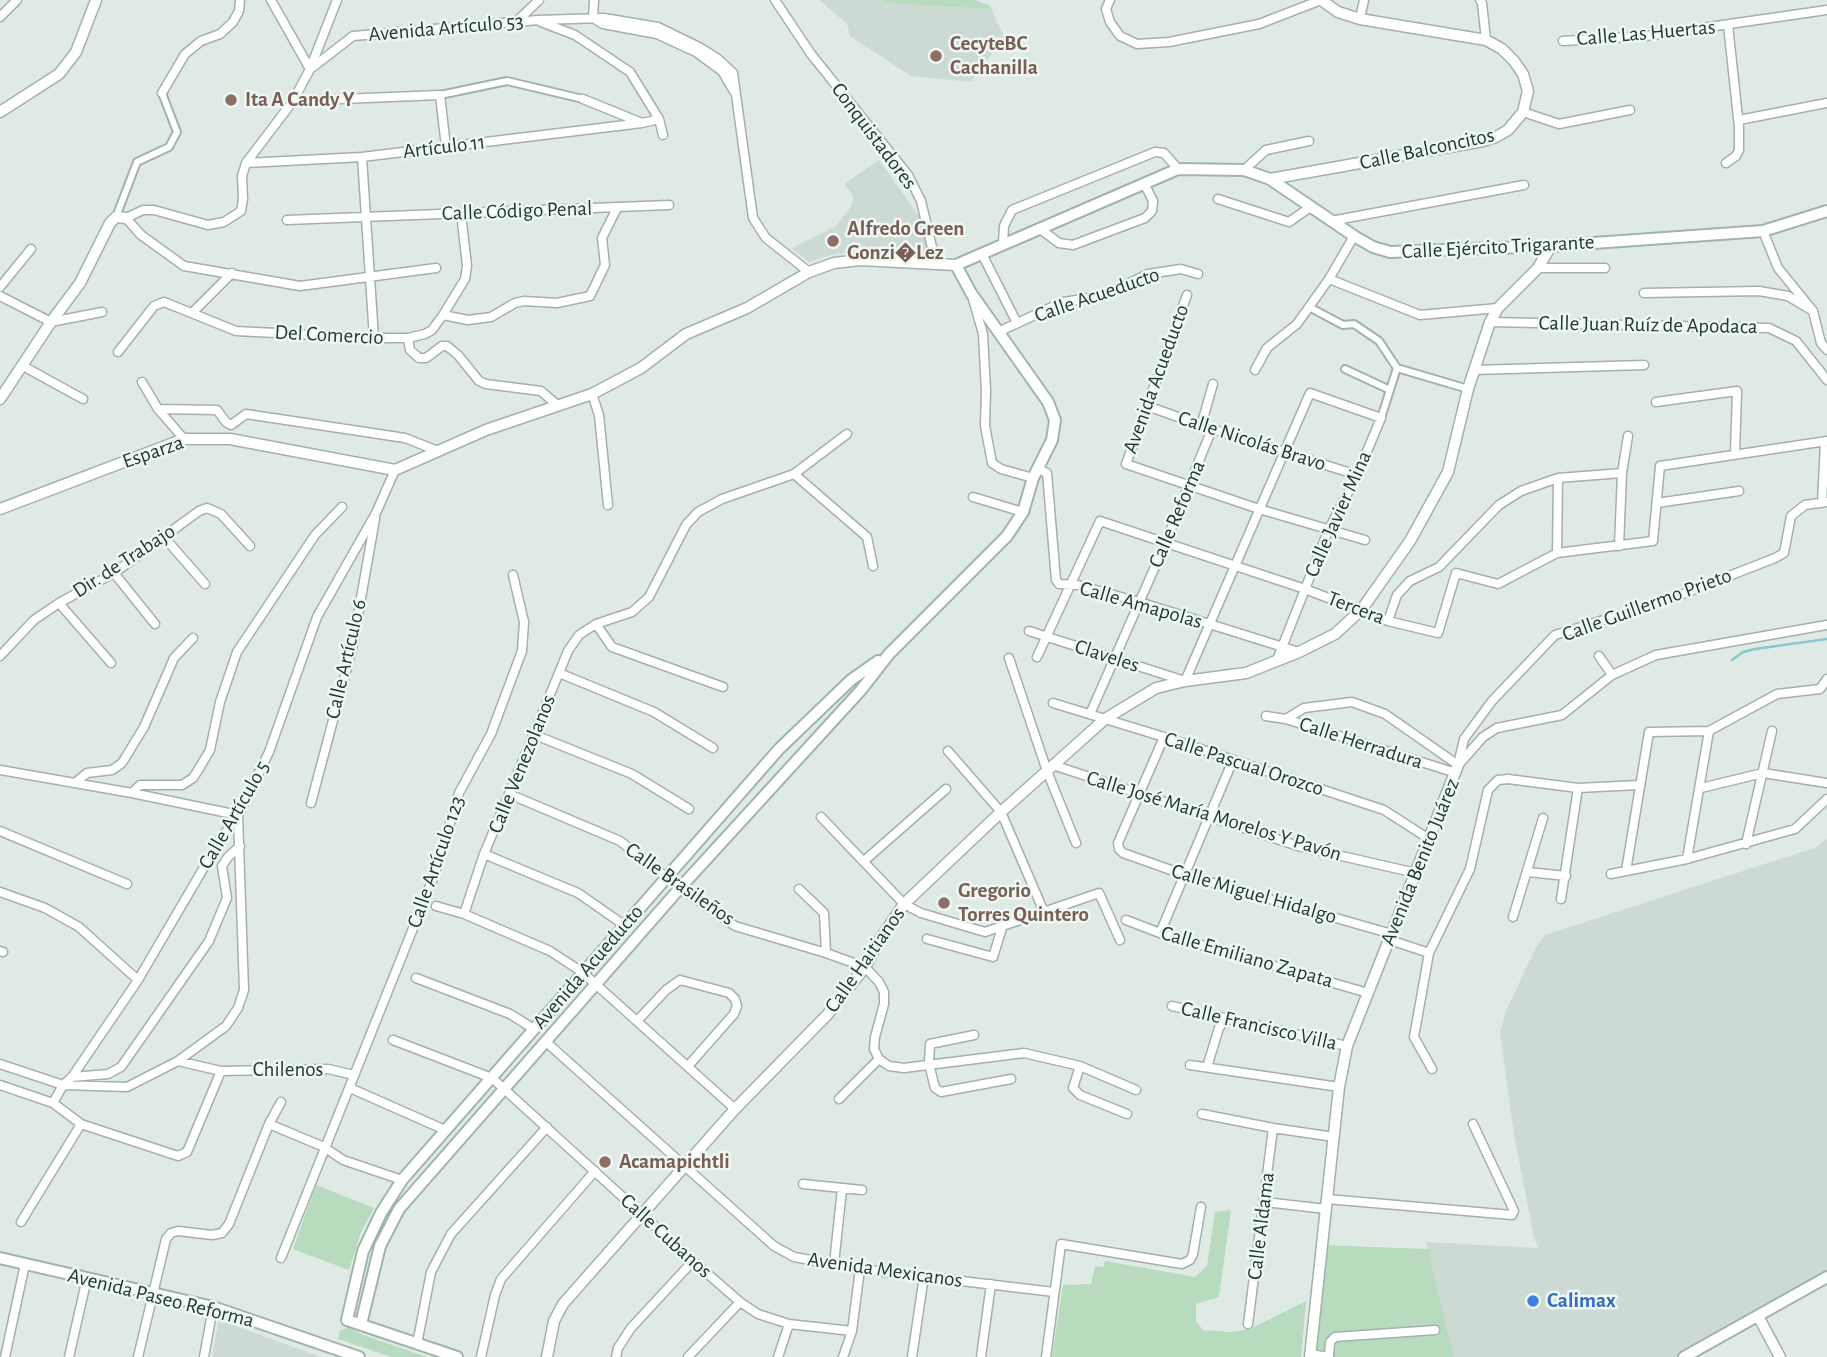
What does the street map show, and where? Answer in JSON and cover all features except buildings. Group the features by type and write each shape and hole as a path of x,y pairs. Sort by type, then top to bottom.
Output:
{"main road":[{"name":"Calle Ejército Trigarante","path":"956,265 1178,169 1244,170 1270,179 1354,236 1373,247 1390,252 1550,246 1763,231 1827,212"},
{"name":"Avenida Acueducto","path":"889,654 851,680 779,749 402,1180 381,1213 363,1251 347,1320 360,1324 380,1246 398,1209 680,888 861,690 889,654 1007,536 1023,512 1036,473 1052,440 1055,420 1048,402 971,293 956,265"},
{"name":"Avenida Paseo Reforma","path":"0,1258 213,1307 344,1355 359,1357"},
{"path":"1684,1357 1703,1353 1758,1316 1827,1277"},
{"path":"360,1324 457,1357"}],"street":[{"path":"0,18 17,0"},
{"path":"0,112 59,74 76,52 96,0"},
{"path":"121,217 137,162 169,147 177,132 162,93 185,54 201,41 220,34 233,22 239,11 240,0"},
{"path":"271,0 310,69"},
{"path":"0,399 80,283 110,223 143,210 154,210 208,225 224,222 241,211 242,176 246,163 293,101 310,69 337,0"},
{"path":"514,24 538,0"},
{"path":"593,18 594,0"},
{"name":"Conquistadores","path":"775,0 811,54 908,175 921,201 936,264"},
{"path":"1110,0 1106,9 1110,22 1120,36 1137,44 1169,42 1259,24 1321,0 1338,12 1360,19 1486,40 1502,49 1523,74 1528,91 1523,112 1559,124 1630,110"},
{"path":"1360,19 1364,0"},
{"path":"1480,0 1486,40"},
{"name":"Calle Las Huertas","path":"1563,41 1639,36 1827,9"},
{"name":"Avenida Artículo 53","path":"310,69 353,36 538,20 593,18 658,27 733,73 754,218 766,238 808,272"},
{"path":"538,20 575,35 630,72 659,118 663,135"},
{"path":"1726,163 1736,156 1739,150 1739,120 1728,25"},
{"path":"293,101 440,95 507,81 583,99 642,123"},
{"path":"440,95 446,147"},
{"path":"1739,120 1827,103"},
{"name":"Calle Balconcitos","path":"1270,179 1496,138 1508,130 1523,112"},
{"name":"Artículo 11","path":"246,163 362,157 642,123 659,118"},
{"path":"1244,170 1266,150 1309,141"},
{"path":"1003,243 1004,226 1012,211 1155,152 1164,153 1178,169"},
{"path":"362,157 374,338"},
{"path":"1039,228 1059,243 1073,245 1144,218 1152,211 1153,201 1144,183"},
{"path":"1331,221 1524,185"},
{"path":"1218,199 1290,222 1309,208"},
{"name":"Calle Código Penal","path":"287,220 669,205"},
{"path":"443,315 468,320 491,317 515,303 524,301 557,303 590,296 605,265 601,238 617,208"},
{"path":"408,338 432,330 465,279 467,266 461,213"},
{"path":"121,217 184,267 300,286 436,268"},
{"path":"1763,231 1778,268 1813,311 1825,345"},
{"path":"1255,370 1268,348 1297,324 1329,279 1354,236"},
{"name":"Calle Haitianos","path":"547,1357 554,1321 563,1304 735,1109 828,1014 864,967 904,904 1001,812 1105,719 1156,688 1185,681 1246,673 1335,634 1362,609 1410,541 1448,472 1468,389 1490,322 1498,308 1538,268 1550,246"},
{"path":"0,287 31,249"},
{"path":"982,254 1017,323"},
{"path":"395,470 486,430 556,404 592,394 641,368 686,334 747,307 808,272 834,263 860,260 956,265"},
{"path":"1538,268 1605,268"},
{"name":"Calle Acueducto","path":"998,332 1063,302 1103,296 1148,274 1181,269 1198,274"},
{"path":"118,352 159,303 169,303 192,313 232,274"},
{"path":"1329,279 1420,314 1498,308"},
{"path":"1644,293 1759,291 1788,296 1813,311"},
{"path":"971,293 983,334 985,426 992,463 1001,469 1036,473"},
{"name":"Avenida Acueducto","path":"1187,295 1126,464 1189,485"},
{"path":"0,296 51,322 102,312"},
{"path":"1309,307 1343,325 1354,324 1379,341 1398,368 1468,389"},
{"name":"Del Comercio","path":"192,313 236,331 408,338 410,350 419,358 426,358 442,346 447,346 479,381 541,391 556,404"},
{"name":"Calle Juan Ruíz de Apodaca","path":"1490,322 1769,328 1796,341 1827,380"},
{"path":"1474,370 1644,365"},
{"path":"23,366 83,399"},
{"name":"Calle Javier Mina","path":"1277,660 1328,531 1357,475 1381,418 1398,368"},
{"path":"1345,369 1390,390"},
{"path":"142,382 158,409 184,439"},
{"path":"1201,426 1213,384"},
{"path":"1656,402 1737,391 1735,454"},
{"path":"1185,681 1311,393 1381,418"},
{"path":"592,394 599,415 608,505"},
{"name":"Calle Nicolás Bravo","path":"1147,406 1201,426 1357,475"},
{"path":"158,409 217,410 231,425"},
{"path":"230,439 231,425 246,414 405,438 438,451"},
{"name":"Calle Reforma","path":"1090,714 1212,429"},
{"name":"Calle Venezolanos","path":"464,915 484,854 568,650 579,635 596,624 632,612 649,597 686,525 698,512 722,499 794,474 847,434"},
{"path":"1619,546 1622,473 1628,436"},
{"name":"Esparza","path":"0,509 184,439 230,439 395,470"},
{"path":"1558,478 1557,553 1619,546 1653,541 1660,466 1826,442"},
{"name":"Calle Guillermo Prieto","path":"1457,769 1464,739 1492,701 1555,635 1665,600 1784,553 1791,516 1805,505 1825,502 1826,442"},
{"name":"Calle Artículo 5","path":"53,1103 138,980 220,841 238,816 269,752 317,617 376,513 395,470"},
{"name":"Calle Amapolas","path":"1036,473 1047,472 1056,580 1059,584 1078,585 1139,602 1299,652"},
{"path":"1388,621 1397,596 1410,581 1438,567 1499,505 1521,491 1558,478 1622,473"},
{"path":"794,474 867,537 873,566"},
{"path":"1189,485 1328,531 1365,540"},
{"path":"1657,503 1739,491"},
{"path":"974,497 1023,512"},
{"path":"132,793 140,785 182,785 193,778 209,750 219,702 237,652 314,535 342,507"},
{"name":"Dir. de Trabajo","path":"0,656 34,620 114,573 199,511 207,508 221,514 250,546"},
{"name":"Calle Artículo 6","path":"312,803 352,649 376,513"},
{"path":"1037,657 1100,522 1165,544"},
{"path":"164,537 205,584"},
{"name":"Tercera","path":"1165,544 1305,589 1388,621 1438,633 1456,573 1498,583 1557,553"},
{"path":"114,573 155,624"},
{"name":"Calle Artículo 123","path":"281,1258 434,876 459,793 491,734 522,651 524,622 513,575"},
{"path":"59,603 111,663"},
{"path":"596,624 612,647 723,687"},
{"name":"Avenida Benito Juárez","path":"1310,1356 1339,1087 1347,1046 1457,769 1483,737 1497,728 1562,715 1612,675 1657,655 1827,625"},
{"name":"Claveles","path":"1029,631 1185,681"},
{"path":"76,782 87,773 112,770 122,764 144,727 174,658 193,638"},
{"path":"1599,656 1612,675"},
{"path":"1009,659 1076,843"},
{"path":"559,673 654,712 713,748"},
{"path":"1626,871 1649,732 1709,731 1777,694 1820,690 1827,680"},
{"path":"1286,719 1304,708 1352,702 1385,714 1457,769"},
{"name":"Calle Pascual Orozco","path":"1053,703 1384,810 1429,839"},
{"name":"Calle Herradura","path":"1266,716 1286,719 1457,769"},
{"path":"1687,859 1709,731"},
{"path":"1746,844 1772,731"},
{"path":"535,735 632,774 689,808"},
{"path":"1139,794 1164,737"},
{"path":"948,751 1001,812 1044,912"},
{"path":"1160,933 1233,760"},
{"name":"Calle José María Morelos Y Pavón","path":"1050,768 1298,846 1416,873"},
{"path":"0,770 76,782 238,816 244,990 226,1026 178,1061 127,1087 64,1085 0,1065"},
{"path":"1701,788 1763,773 1827,783"},
{"path":"1432,1069 1414,1037 1429,953 1470,869 1488,790 1498,780 1508,779 1578,788 1639,785"},
{"path":"1561,899 1578,788"},
{"path":"863,861 946,789"},
{"name":"Calle Brasileños","path":"509,794 620,841 680,888 735,926 864,967"},
{"name":"Calle Miguel Hidalgo","path":"1139,794 1118,843 1123,853 1185,875 1391,937 1429,953"},
{"path":"1611,874 1687,859 1795,829 1827,799"},
{"path":"821,817 904,904 921,913 985,932 1099,893 1120,940"},
{"path":"1513,917 1544,818"},
{"path":"0,831 127,884"},
{"path":"72,1077 108,1074 121,1067 209,941 225,908 227,890 222,877 222,866 240,846"},
{"path":"484,854 578,893 624,925"},
{"path":"1528,872 1566,876"},
{"path":"799,889 824,914 826,953"},
{"path":"0,892 46,908 79,928 138,980"},
{"path":"436,906 550,951 582,972 735,1109"},
{"name":"Calle Emiliano Zapata","path":"1126,920 1160,933 1368,993"},
{"path":"927,939 993,957 1002,928"},
{"path":"864,967 879,982 884,992 874,1049 879,1059 889,1066 904,1068 1024,1053 1080,1066 1136,1090"},
{"path":"416,978 510,1014 534,1029"},
{"path":"637,1021 666,990 680,980 729,993 737,1006 734,1014 688,1066"},
{"name":"Calle Francisco Villa","path":"1171,1006 1347,1046"},
{"path":"1207,1067 1219,1028 1226,1018"},
{"path":"974,1035 930,1045 929,1064 935,1088 941,1092 1011,1079"},
{"name":"Calle Cubanos","path":"393,1040 492,1078 693,1261 758,1314 789,1324 852,1331"},
{"name":"Avenida Mexicanos","path":"545,1041 774,1246 794,1257 860,1269 1054,1292"},
{"path":"839,1099 879,1059"},
{"name":"Chilenos","path":"178,1061 221,1071 328,1069 354,1075"},
{"path":"1190,1065 1339,1087"},
{"path":"1080,1066 1073,1088 1080,1095 1128,1114"},
{"path":"0,1085 53,1103 81,1124 178,1156 187,1152 221,1071"},
{"name":"Chilenos","path":"350,1088 445,1130"},
{"path":"138,1357 166,1239 171,1233 178,1231 212,1236 222,1233 229,1224 269,1124 281,1102"},
{"path":"1202,1114 1334,1137"},
{"path":"22,1222 81,1124"},
{"path":"269,1124 324,1147 343,1160 402,1180"},
{"path":"1265,1202 1512,1215 1514,1211 1473,1124"},
{"path":"417,1344 431,1272 451,1234 547,1127"},
{"name":"Calle Aldama","path":"1248,1324 1273,1128"},
{"path":"481,1357 501,1279 594,1171"},
{"path":"803,1184 862,1191"},
{"path":"834,1264 842,1189"},
{"path":"1046,1357 1061,1244 1182,1264 1193,1254 1201,1207"},
{"path":"616,1357 618,1348 631,1328 693,1261"},
{"path":"5,1357 25,1264"},
{"path":"843,1357 852,1331 860,1269"},
{"path":"912,1357 923,1276"},
{"path":"69,1357 86,1278"},
{"path":"981,1357 990,1284"},
{"path":"688,1357 740,1302"},
{"path":"204,1357 213,1307"},
{"path":"1758,1316 1780,1357"},
{"path":"778,1357 789,1324"},
{"path":"1310,1356 1329,1357 1330,1342 1335,1337 1435,1330"}],"shaded area":[{"name":"CecyteBC Cachanilla","path":"819,0 975,0 990,6 1004,37 971,82 911,76 850,36 847,24"},
{"path":"879,160 921,219 930,258 908,252 877,251 834,254 809,262 791,248 835,227 853,200 844,184"},
{"path":"1827,838 1827,1275 1677,1357 1454,1357 1426,1242 1539,1248 1534,1238 1514,1135 1500,1033 1505,1013 1536,947 1545,935 1817,847"},
{"path":"219,1320 321,1357 212,1357"}],"green space":[{"path":"883,0 975,0 990,6 991,9 890,3"},
{"path":"316,1185 374,1208 361,1232 349,1270 293,1249"},
{"path":"1231,1210 1219,1297 1196,1304 1196,1321 1203,1330 1231,1332 1250,1329 1306,1301 1301,1357 1052,1357 1063,1285 1091,1284 1095,1266 1104,1267 1105,1261 1195,1277 1207,1266 1215,1212"},
{"path":"1320,1245 1428,1249 1454,1357 1310,1357"},
{"path":"348,1327 363,1335 427,1357 391,1357 338,1339 340,1331"}],"waterway":[{"path":"1732,660 1743,652 1755,649 1827,639"}],"place":[{"name":"CecyteBC Cachanilla","path":"936,56"},
{"name":"Ita A Candy Y","path":"231,100"},
{"name":"Alfredo Green Gonzi�Lez","path":"833,241"},
{"name":"Gregorio Torres Quintero","path":"944,903"},
{"name":"Acamapichtli","path":"605,1162"},
{"name":"Calimax","path":"1533,1301"}]}
